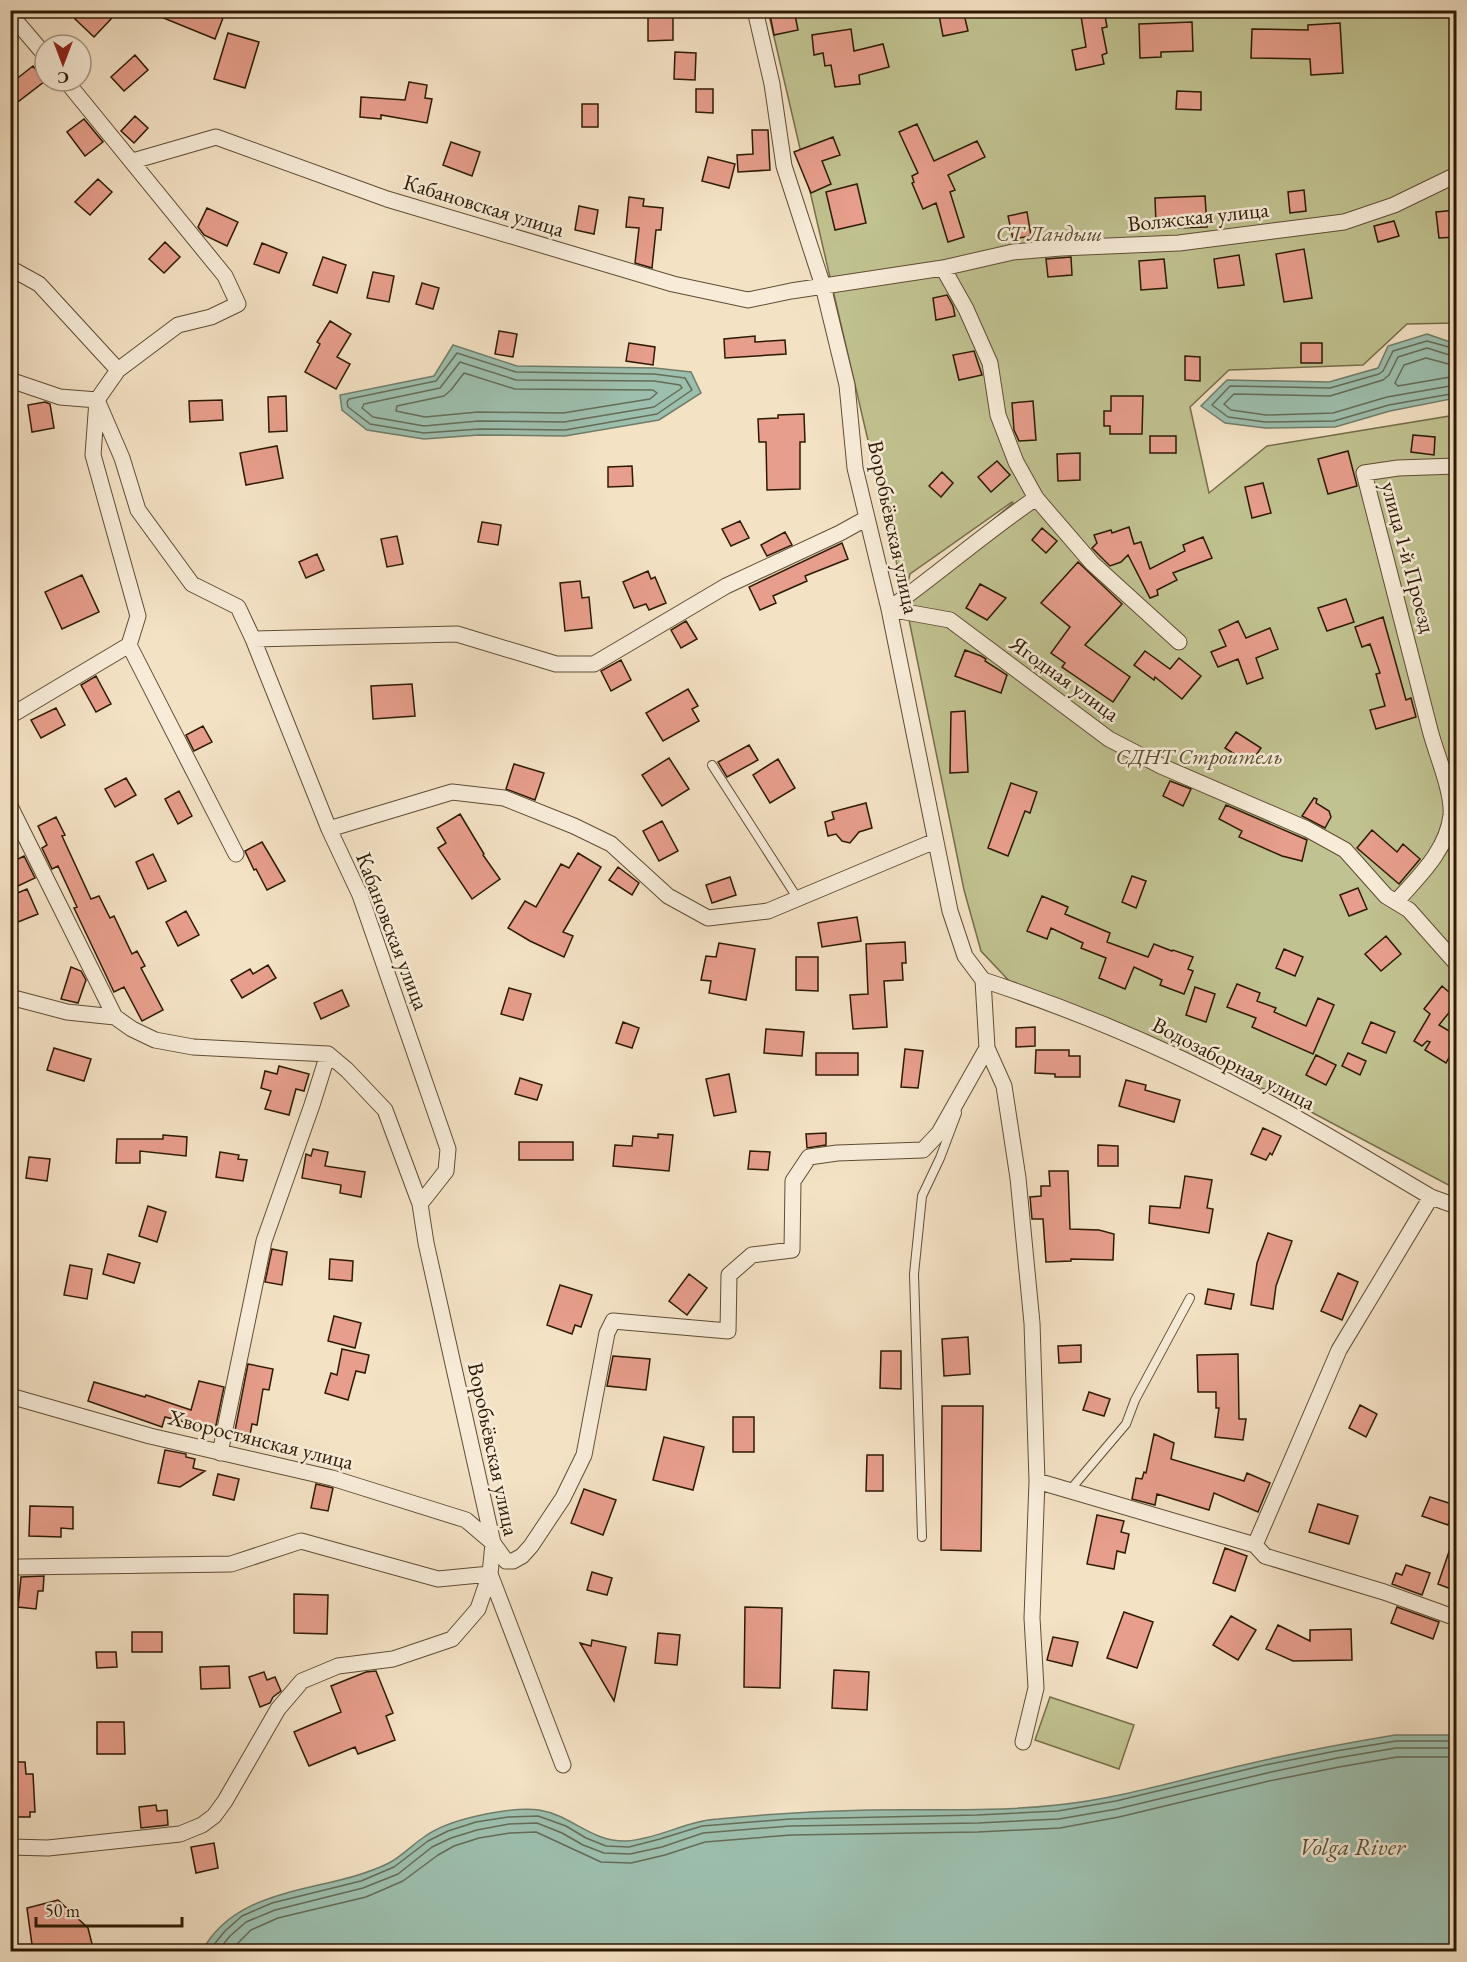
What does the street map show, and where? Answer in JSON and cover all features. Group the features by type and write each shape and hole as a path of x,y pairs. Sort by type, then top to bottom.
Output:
{"street":[{"name":"Воробьёвская улица","path":"755,10 772,84 784,166 826,286 847,385 855,468 889,609 950,911 965,956 983,980"},
{"path":"10,14 33,42"},
{"path":"10,716 129,645 138,615 93,455 96,400 118,370 178,325 212,317 238,304 225,276 76,93"},
{"name":"Кабановская улица","path":"133,161 216,137 387,199 673,284 748,300 826,286"},
{"name":"Волжская улица","path":"826,286 943,268 1013,252 1179,243 1344,222 1394,205 1456,175"},
{"path":"10,268 39,284 118,370"},
{"path":"943,268 966,309 990,363 998,415 1016,462 1036,498 1092,563 1179,642"},
{"path":"10,380 60,397 96,400"},
{"name":"Кабановская улица","path":"96,400 122,458 138,510 192,584 238,607 329,830 360,895 448,1149 446,1171 420,1204"},
{"name":"улица 1-й Проезд","path":"1396,902 1428,866 1440,847 1451,814 1450,798 1433,742 1364,473 1398,468 1456,466"},
{"path":"889,609 935,576 988,531 1036,498"},
{"path":"253,639 457,634 556,664 594,664 726,586 867,518"},
{"name":"Ягодная улица","path":"889,609 950,620 1109,739 1161,766 1307,829 1345,850 1386,896 1396,902"},
{"path":"129,645 236,854"},
{"path":"329,830 452,792 504,798 574,826 611,844 668,896 708,918 768,911 935,841"},
{"path":"10,806 115,1017 132,1029 155,1040 193,1047 328,1054 264,1241 220,1453"},
{"path":"1396,902 1409,910 1456,963"},
{"path":"983,980 987,1048 1004,1086 1018,1178 1032,1323 1037,1481 1032,1618 1036,1688 1023,1742"},
{"name":"Водозаборная улица","path":"983,980 1039,998 1149,1043 1276,1107 1431,1197 1456,1206"},
{"path":"10,997 67,1012 115,1017"},
{"path":"972,1075 987,1048"},
{"name":"Воробьёвская улица","path":"328,1054 347,1070 385,1110 420,1204 426,1243 493,1543 490,1574 563,1765"},
{"name":"Хворостянская улица","path":"10,1396 150,1436 332,1478 466,1520 493,1543 506,1561 513,1561 522,1556 531,1546 563,1498 584,1455 607,1333 613,1321 728,1331 729,1275 752,1255 792,1250 793,1181 809,1157 837,1153 923,1150 939,1133 972,1075"},
{"path":"1255,1545 1339,1350 1431,1197"},
{"path":"1037,1481 1255,1545 1265,1556 1384,1592 1456,1618"},
{"path":"10,1847 48,1848 180,1834 202,1825 214,1816 225,1801 278,1709 302,1681 338,1666 393,1659 452,1639 478,1609 490,1574 438,1579 301,1541 231,1564 20,1567"}],"lane":[{"path":"712,765 798,899"},
{"path":"922,1537 914,1274 922,1196 940,1158 972,1075"},
{"path":"1070,1490 1126,1424 1135,1400 1190,1298"}],"green space":[{"path":"768,11 1456,11 1456,323 1407,324 1363,365 1229,370 1190,407 1209,493 1267,446 1456,415 1456,1189 1281,1096 1013,985 981,951 964,890 904,595","holes":["1013,503 905,594 910,574"]},
{"path":"1050,1697 1134,1725 1119,1769 1035,1740"}],"water":[{"path":"1427,334 1456,344 1456,398 1390,411 1335,427 1265,428 1225,423 1201,406 1227,380 1329,382 1378,368 1388,346"},
{"path":"453,345 517,366 655,368 691,372 701,393 659,420 565,436 479,435 424,439 367,430 342,410 340,395 434,376"},
{"name":"Volga River","path":"1395,1735 1456,1735 1456,1951 202,1951 218,1929 238,1913 261,1901 365,1873 394,1860 436,1830 491,1813 539,1810 561,1817 603,1838 627,1841 650,1837 706,1820 849,1810 1033,1807 1102,1798 1275,1758"}],"building":[{"path":"84,10 102,10 111,19 94,37 93,33 90,33 75,19"},
{"path":"144,10 226,10 215,39"},
{"path":"794,10 798,30 774,35 770,15"},
{"path":"938,10 963,10 968,31 943,36"},
{"path":"1080,10 1104,10 1107,27 1102,28 1107,53 1102,55 1104,64 1076,70 1072,50 1086,47"},
{"path":"648,15 673,15 673,40 648,41"},
{"path":"1192,22 1193,51 1161,52 1161,57 1140,58 1139,24"},
{"path":"1340,23 1343,73 1311,75 1310,59 1251,58 1252,29 1308,30 1308,25"},
{"path":"851,29 854,51 883,44 889,67 859,75 860,84 835,87 831,65 825,66 823,53 814,55 812,35"},
{"path":"228,33 259,42 245,88 214,79"},
{"path":"675,52 696,53 695,80 674,79"},
{"path":"135,55 148,70 124,91 111,77"},
{"path":"33,66 33,90 10,108 10,84"},
{"path":"409,82 427,85 425,98 432,99 427,123 381,115 381,119 360,117 361,97 405,100"},
{"path":"696,89 713,89 713,113 696,112"},
{"path":"1177,91 1201,92 1201,110 1176,109"},
{"path":"582,104 598,104 598,127 582,127"},
{"path":"135,116 148,128 134,143 121,131"},
{"path":"84,119 103,142 85,156 67,132"},
{"path":"917,124 934,161 977,141 985,157 948,175 955,190 950,192 964,237 948,242 936,203 923,209 912,183 914,182 912,176 918,173 899,132"},
{"path":"752,130 768,130 770,170 738,172 737,155 753,154"},
{"path":"833,137 840,155 822,161 831,184 811,193 794,152"},
{"path":"451,142 480,152 472,176 443,165"},
{"path":"708,157 735,164 729,188 702,181"},
{"path":"98,179 112,192 90,215 75,202"},
{"path":"857,184 866,223 835,230 826,192"},
{"path":"1304,190 1306,211 1290,213 1288,192"},
{"path":"1205,196 1207,227 1178,228 1178,222 1156,224 1155,198"},
{"path":"629,197 644,199 643,206 663,208 661,230 656,230 652,268 635,263 639,228 626,227"},
{"path":"579,206 598,210 594,234 575,230"},
{"path":"207,208 238,222 227,246 204,235 198,227"},
{"path":"1456,210 1456,237 1439,238 1436,212"},
{"path":"1027,212 1031,236 1013,239 1008,216"},
{"path":"1394,221 1399,236 1378,242 1374,226"},
{"path":"165,242 180,257 164,273 149,259"},
{"path":"262,243 287,253 279,273 254,264"},
{"path":"1304,249 1312,298 1284,302 1276,254"},
{"path":"1239,255 1244,285 1218,288 1214,259"},
{"path":"323,257 346,265 337,293 313,285"},
{"path":"1071,257 1072,275 1048,277 1046,259"},
{"path":"1164,259 1167,288 1141,290 1139,261"},
{"path":"373,272 394,276 389,302 367,298"},
{"path":"422,283 439,288 433,309 416,304"},
{"path":"947,295 955,316 936,320 933,298"},
{"path":"330,321 351,334 337,357 350,364 336,389 305,372 320,344 317,342"},
{"path":"499,331 517,334 513,357 495,354"},
{"path":"755,336 755,342 785,340 786,354 725,358 724,339"},
{"path":"629,343 655,347 653,365 626,361"},
{"path":"1301,343 1322,343 1322,363 1301,363"},
{"path":"974,351 982,375 959,380 953,355"},
{"path":"1185,356 1200,357 1200,381 1185,380"},
{"path":"286,396 287,431 269,432 268,397"},
{"path":"1111,396 1143,396 1142,434 1110,434 1110,426 1104,426 1104,411 1111,411"},
{"path":"222,400 223,420 190,422 189,401"},
{"path":"1033,401 1036,440 1019,441 1014,430 1012,403"},
{"path":"45,402 50,404 54,428 32,432 28,405"},
{"path":"804,414 805,442 800,442 800,489 767,490 766,442 759,442 758,419 778,418 778,415"},
{"path":"1413,435 1435,437 1434,455 1411,452"},
{"path":"1150,436 1176,436 1176,453 1150,453"},
{"path":"277,446 283,478 246,485 240,453"},
{"path":"1348,451 1357,486 1328,494 1318,459"},
{"path":"1080,453 1080,480 1058,481 1057,454"},
{"path":"997,461 1010,475 991,492 978,477"},
{"path":"632,466 633,486 608,487 608,467"},
{"path":"942,472 953,483 941,497 929,486"},
{"path":"1263,483 1271,513 1252,518 1245,487"},
{"path":"740,521 749,538 731,546 722,529"},
{"path":"482,522 501,525 498,545 478,542"},
{"path":"1129,527 1134,544 1141,542 1150,569 1185,551 1183,545 1203,537 1212,558 1173,573 1177,580 1157,590 1158,595 1150,598 1128,555 1121,562 1110,566 1092,548 1097,543 1094,535 1111,530 1112,533"},
{"path":"1042,528 1057,541 1046,553 1032,540"},
{"path":"785,532 792,545 767,556 761,545"},
{"path":"397,536 403,564 387,567 381,539"},
{"path":"842,543 848,559 805,576 807,581 773,596 776,603 760,610 749,587"},
{"path":"317,554 324,570 306,578 299,562"},
{"path":"1078,562 1122,604 1085,645 1130,677 1113,702 1062,667 1065,663 1051,653 1070,627 1041,603"},
{"path":"648,571 651,579 655,577 666,603 649,610 646,604 634,608 623,582"},
{"path":"82,575 99,612 62,629 45,592"},
{"path":"580,581 582,598 589,597 592,628 565,631 560,583"},
{"path":"980,584 1006,598 987,620 966,608"},
{"path":"1346,599 1354,622 1327,631 1318,608"},
{"path":"1383,617 1406,700 1411,698 1416,717 1376,729 1370,710 1385,706 1376,674 1380,673 1370,644 1362,647 1355,627"},
{"path":"686,621 697,639 681,648 671,630"},
{"path":"1238,621 1246,638 1270,628 1278,649 1256,658 1263,678 1247,684 1238,659 1218,667 1211,652 1226,646 1219,630"},
{"path":"965,650 981,656 1007,675 1001,693 955,676"},
{"path":"1145,651 1170,669 1179,658 1201,676 1182,699 1155,677 1154,680 1134,665"},
{"path":"621,660 631,680 611,691 601,671"},
{"path":"96,676 111,704 96,712 81,685"},
{"path":"412,684 415,716 373,719 371,686"},
{"path":"688,689 698,706 692,709 699,721 663,741 646,713"},
{"path":"56,708 65,725 41,738 31,720"},
{"path":"965,711 968,772 950,773 951,712"},
{"path":"203,726 212,742 194,751 186,735"},
{"path":"1236,732 1261,748 1250,764 1225,748"},
{"path":"749,745 758,760 727,777 718,762"},
{"path":"669,758 689,789 662,806 642,775"},
{"path":"778,759 795,788 770,803 753,775"},
{"path":"514,764 544,773 535,800 506,789"},
{"path":"126,778 136,795 115,807 105,789"},
{"path":"1170,781 1191,789 1183,806 1163,796"},
{"path":"1011,783 1037,792 1030,813 1025,811 1008,856 988,848"},
{"path":"179,791 192,816 178,824 165,799"},
{"path":"1314,798 1317,799 1316,803 1329,811 1331,817 1325,828 1302,816"},
{"path":"866,803 872,828 859,832 850,843 842,841 836,834 828,836 825,822 834,819 832,812"},
{"path":"1226,805 1307,840 1302,861 1282,856 1239,837 1242,831 1219,819"},
{"path":"460,814 483,855 500,879 472,899 438,848 446,843 437,828"},
{"path":"56,817 65,835 62,836 91,899 99,896 110,918 114,916 132,954 137,951 145,966 141,968 163,1010 142,1021 124,987 114,992 74,908 77,907 58,866 52,869 42,848 47,845 38,826"},
{"path":"662,821 678,851 659,861 643,831"},
{"path":"1372,830 1397,852 1403,844 1420,859 1399,884 1357,848"},
{"path":"262,842 285,881 267,890 245,851"},
{"path":"578,853 601,867 563,932 573,936 564,957 508,928 525,901 536,907 561,864 569,868"},
{"path":"153,854 166,881 148,889 136,862"},
{"path":"24,856 35,878 18,886 10,871 10,863"},
{"path":"618,867 639,883 632,895 609,880"},
{"path":"1132,876 1146,881 1136,908 1122,902"},
{"path":"730,877 736,895 712,903 706,885"},
{"path":"1358,888 1367,909 1349,916 1340,895"},
{"path":"27,889 38,914 18,922 10,905 10,896"},
{"path":"1042,896 1068,907 1065,914 1110,933 1107,942 1148,957 1154,944 1193,957 1188,969 1193,971 1184,994 1160,985 1162,980 1134,967 1125,989 1099,978 1106,958 1081,948 1083,943 1051,928 1047,939 1027,931"},
{"path":"186,911 199,935 178,946 166,922"},
{"path":"857,917 861,941 822,947 818,923"},
{"path":"1386,936 1401,954 1381,971 1365,954"},
{"path":"905,942 906,963 902,963 903,980 884,981 887,1027 853,1029 850,995 868,994 866,944"},
{"path":"719,943 755,949 746,1000 709,993 711,981 701,980 706,956 716,957"},
{"path":"1284,949 1303,957 1295,976 1276,968"},
{"path":"796,957 818,957 818,991 796,990"},
{"path":"268,965 276,978 242,998 231,980 250,969 253,974"},
{"path":"71,967 81,971 86,980 78,1003 61,999"},
{"path":"1237,984 1260,993 1257,1001 1276,1008 1274,1012 1306,1026 1318,998 1334,1005 1313,1054 1252,1027 1256,1018 1227,1007"},
{"path":"1442,986 1456,998 1456,1004 1439,1025 1456,1035 1456,1045 1446,1063 1425,1050 1430,1042 1427,1041 1422,1046 1414,1041 1430,1014 1424,1009"},
{"path":"1195,987 1215,994 1206,1022 1186,1015"},
{"path":"509,988 531,994 523,1020 501,1014"},
{"path":"342,990 349,1006 321,1019 314,1003"},
{"path":"623,1022 639,1028 632,1048 616,1043"},
{"path":"1371,1022 1395,1032 1386,1053 1362,1043"},
{"path":"1035,1027 1035,1046 1016,1047 1016,1028"},
{"path":"766,1029 804,1032 802,1056 764,1053"},
{"path":"54,1048 91,1059 84,1081 47,1070"},
{"path":"905,1049 923,1051 918,1088 901,1087"},
{"path":"1036,1050 1069,1050 1069,1056 1080,1056 1080,1077 1055,1077 1055,1074 1035,1073"},
{"path":"816,1053 858,1053 858,1075 816,1075"},
{"path":"1348,1053 1366,1061 1360,1075 1342,1066"},
{"path":"1316,1055 1336,1065 1326,1085 1306,1075"},
{"path":"279,1066 309,1074 304,1091 296,1089 289,1115 265,1109 271,1091 261,1088 265,1071 277,1074"},
{"path":"729,1074 736,1112 714,1116 706,1079"},
{"path":"520,1078 542,1085 537,1100 515,1094"},
{"path":"1126,1080 1146,1085 1145,1090 1180,1100 1174,1122 1119,1106"},
{"path":"1263,1128 1281,1136 1272,1155 1270,1153 1266,1160 1251,1154"},
{"path":"826,1133 826,1145 807,1148 806,1134"},
{"path":"658,1134 673,1135 669,1171 613,1166 615,1145 632,1146 633,1136 658,1138"},
{"path":"163,1135 187,1137 186,1156 140,1151 140,1163 116,1163 117,1139 163,1139"},
{"path":"519,1142 573,1142 573,1160 519,1160"},
{"path":"1098,1145 1118,1146 1118,1166 1098,1166"},
{"path":"313,1149 328,1152 325,1166 365,1172 361,1197 340,1193 341,1185 302,1178 306,1154 311,1156"},
{"path":"750,1151 770,1152 768,1170 748,1169"},
{"path":"220,1152 239,1155 238,1159 247,1160 243,1181 216,1177"},
{"path":"29,1157 50,1159 47,1181 26,1178"},
{"path":"1049,1171 1068,1171 1070,1229 1099,1230 1114,1234 1113,1260 1071,1259 1071,1261 1046,1262 1043,1219 1032,1219 1030,1197 1041,1196 1041,1186 1050,1186"},
{"path":"1185,1176 1212,1180 1207,1208 1213,1209 1209,1233 1149,1223 1150,1206 1180,1208"},
{"path":"148,1206 166,1212 157,1242 139,1236"},
{"path":"1268,1233 1292,1241 1276,1286 1273,1309 1251,1305 1257,1263"},
{"path":"272,1249 287,1252 282,1285 265,1282"},
{"path":"108,1254 140,1263 134,1283 103,1274"},
{"path":"330,1259 353,1261 352,1281 329,1279"},
{"path":"70,1265 92,1269 87,1299 64,1295"},
{"path":"1338,1273 1358,1282 1342,1320 1321,1311"},
{"path":"689,1274 707,1288 687,1315 669,1301"},
{"path":"560,1285 592,1295 581,1327 575,1325 572,1334 547,1325"},
{"path":"1208,1289 1234,1294 1231,1309 1205,1304"},
{"path":"334,1316 361,1323 355,1348 328,1341"},
{"path":"968,1337 970,1374 944,1376 942,1339"},
{"path":"1081,1345 1081,1362 1059,1363 1058,1346"},
{"path":"342,1349 369,1355 365,1373 356,1371 348,1400 325,1393 331,1373 337,1375"},
{"path":"881,1351 901,1351 901,1389 880,1388"},
{"path":"1238,1354 1239,1419 1246,1419 1243,1440 1215,1437 1219,1408 1216,1408 1216,1392 1198,1392 1197,1355"},
{"path":"613,1356 650,1359 646,1390 607,1386"},
{"path":"248,1364 273,1369 269,1390 263,1389 257,1425 252,1424 249,1440 234,1436"},
{"path":"199,1381 224,1387 215,1430 165,1417 162,1427 88,1401 94,1382 145,1397 146,1395 191,1410"},
{"path":"1089,1392 1110,1399 1104,1416 1083,1410"},
{"path":"1360,1405 1377,1414 1366,1437 1349,1428"},
{"path":"942,1406 983,1406 981,1551 941,1550"},
{"path":"733,1417 754,1417 754,1452 733,1452"},
{"path":"1154,1434 1174,1443 1171,1459 1244,1481 1247,1473 1270,1483 1258,1512 1214,1493 1209,1510 1157,1494 1155,1505 1132,1499 1136,1478 1142,1479 1144,1472 1146,1473"},
{"path":"664,1437 704,1447 693,1490 653,1480"},
{"path":"165,1450 186,1454 186,1457 195,1459 193,1468 205,1471 180,1487 158,1483"},
{"path":"867,1455 883,1455 883,1491 866,1491"},
{"path":"218,1474 239,1479 234,1500 213,1495"},
{"path":"316,1484 333,1488 328,1511 311,1508"},
{"path":"584,1489 616,1500 603,1535 571,1523"},
{"path":"1430,1497 1455,1505 1448,1525 1422,1516"},
{"path":"1318,1504 1358,1516 1349,1544 1309,1532"},
{"path":"30,1506 73,1507 73,1529 61,1528 61,1537 29,1536"},
{"path":"1097,1515 1124,1521 1121,1532 1129,1534 1125,1553 1117,1551 1114,1569 1087,1564"},
{"path":"1454,1537 1456,1537 1456,1591 1438,1584"},
{"path":"1225,1548 1247,1556 1235,1591 1213,1583"},
{"path":"1406,1565 1430,1573 1422,1595 1392,1584 1396,1573 1402,1575"},
{"path":"592,1572 612,1578 607,1595 587,1590"},
{"path":"44,1576 43,1591 38,1591 36,1609 18,1607 21,1577"},
{"path":"294,1594 328,1595 327,1634 294,1633"},
{"path":"745,1607 782,1608 780,1688 744,1687"},
{"path":"1397,1607 1439,1622 1433,1639 1391,1623"},
{"path":"1124,1612 1153,1622 1137,1668 1107,1658"},
{"path":"1231,1616 1256,1630 1238,1660 1213,1645"},
{"path":"1278,1625 1310,1641 1310,1630 1351,1629 1352,1660 1293,1661 1266,1649"},
{"path":"132,1632 162,1632 162,1652 132,1652"},
{"path":"658,1633 680,1635 677,1665 655,1663"},
{"path":"1053,1637 1078,1642 1072,1666 1047,1660"},
{"path":"592,1640 626,1647 614,1701 580,1643 591,1646"},
{"path":"96,1652 116,1652 117,1667 97,1668"},
{"path":"229,1666 230,1688 201,1689 200,1667"},
{"path":"834,1670 869,1672 867,1710 832,1708"},
{"path":"376,1671 393,1713 386,1716 395,1740 358,1754 355,1747 309,1766 294,1732 341,1712 331,1686 366,1672"},
{"path":"264,1672 267,1680 275,1677 281,1691 273,1697 270,1703 260,1707 249,1677"},
{"path":"97,1722 124,1722 125,1754 97,1754"},
{"path":"10,1762 25,1762 26,1774 33,1774 35,1812 30,1812 30,1817 10,1817"},
{"path":"156,1805 157,1811 167,1810 168,1825 141,1828 139,1807"},
{"path":"214,1843 218,1868 196,1873 191,1847"},
{"path":"58,1900 88,1928 94,1952 33,1952 27,1908"}],"park label":[{"name":"СТ Ландыш","path":"1049,233"},
{"name":"СДНТ Строитель","path":"1199,756"}]}
